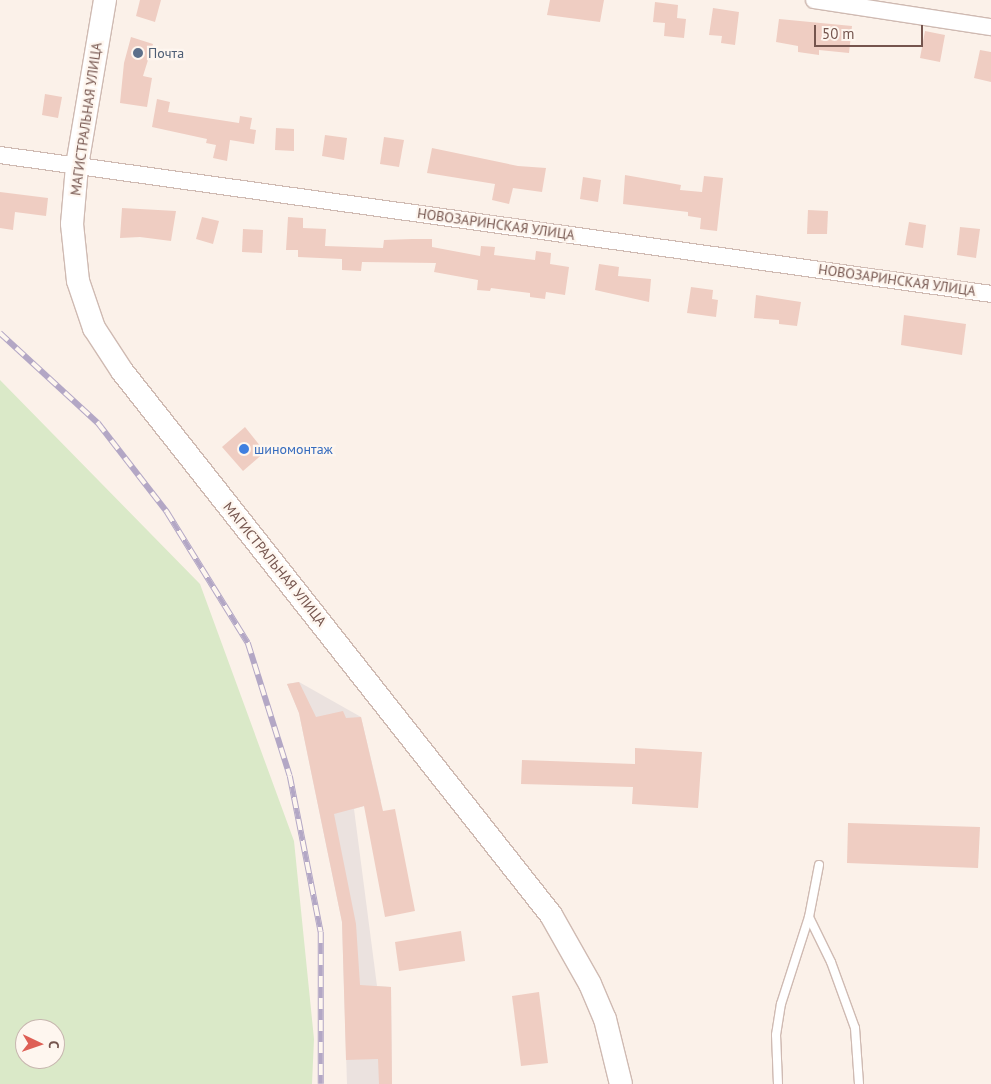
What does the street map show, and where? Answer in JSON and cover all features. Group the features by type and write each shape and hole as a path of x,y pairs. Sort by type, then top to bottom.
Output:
{"main road":[{"name":"МАГИСТРАЛЬНАЯ УЛИЦА","path":"105,0 77,166 72,224 78,281 94,328 122,371 551,915 594,993 605,1019 621,1084"}],"street":[{"path":"814,0 991,27"},
{"name":"НОВОЗАРИНСКАЯ УЛИЦА","path":"0,155 991,294"}],"lane":[{"path":"778,1084 776,1035 781,1004 809,917 819,866"},
{"path":"809,917 832,962 855,1028 859,1084"}],"shaded area":[{"path":"299,682 361,717 381,801 354,809 377,986 391,987 392,1084 347,1084 342,922 299,713 287,684"}],"green space":[{"path":"0,380 200,584 294,841 314,1039 312,1084 0,1084"}],"building":[{"path":"140,0 161,0 155,22 136,16"},
{"path":"550,0 604,0 600,22 547,15"},
{"path":"655,2 678,5 677,18 686,19 684,38 664,36 665,23 653,22"},
{"path":"713,8 739,12 735,45 721,43 722,36 709,35"},
{"path":"779,19 852,26 849,53 819,50 819,55 798,52 798,46 776,42"},
{"path":"925,31 945,35 940,62 920,58"},
{"path":"131,37 153,44 143,76 152,78 147,107 120,103 124,63"},
{"path":"980,50 991,52 991,82 974,78"},
{"path":"45,94 62,97 58,118 42,115"},
{"path":"157,99 170,102 168,112 239,123 240,116 252,118 250,129 256,130 254,144 230,140 227,161 213,158 216,145 206,143 207,139 152,127"},
{"path":"276,128 294,129 294,151 275,150"},
{"path":"325,135 347,138 344,160 322,156"},
{"path":"384,137 404,140 399,167 380,164"},
{"path":"432,148 518,166 546,168 542,192 513,188 509,204 492,200 495,184 427,173"},
{"path":"625,175 681,185 680,190 702,192 704,176 723,178 717,231 700,229 701,218 688,216 688,212 623,204"},
{"path":"583,177 601,180 598,202 580,199"},
{"path":"0,192 48,198 46,216 15,212 13,230 0,228"},
{"path":"122,208 176,211 171,241 140,237 120,238"},
{"path":"808,210 828,211 827,234 807,234"},
{"path":"202,217 219,221 213,244 196,239"},
{"path":"288,217 303,218 303,228 326,229 325,246 383,248 384,240 432,239 432,247 480,256 481,246 495,247 494,255 535,260 536,251 551,253 550,264 569,267 565,295 546,292 545,299 530,297 530,293 491,288 490,291 477,290 478,280 434,272 436,263 362,262 361,271 342,270 342,259 298,257 298,250 286,250"},
{"path":"909,222 926,225 923,248 905,245"},
{"path":"960,227 980,229 976,258 957,255"},
{"path":"243,229 263,230 262,253 242,252"},
{"path":"599,264 619,267 618,276 651,279 649,302 595,290"},
{"path":"691,287 713,290 712,299 718,300 716,317 687,313"},
{"path":"756,295 801,302 797,326 779,324 779,320 754,318"},
{"path":"904,315 966,324 962,355 901,345"},
{"name":"шиномонтаж","path":"245,427 265,452 243,471 222,447"},
{"path":"299,682 316,717 343,711 346,718 361,717 383,811 395,809 415,911 385,917 364,806 334,814 356,924 360,985 391,987 392,1084 379,1084 378,1059 346,1060 342,922 299,713 287,684"},
{"path":"635,748 702,752 698,808 632,804 633,787 521,784 522,760 635,764"},
{"path":"848,823 980,827 978,868 847,863"},
{"path":"461,931 465,961 399,971 395,942"},
{"path":"539,992 548,1063 521,1066 512,996"}],"railway":[{"path":"0,333 98,423 167,512 248,643 290,776 321,932 321,1084"}],"place":[{"name":"Почта","path":"138,53"},
{"name":"шиномонтаж","path":"244,449"}]}
